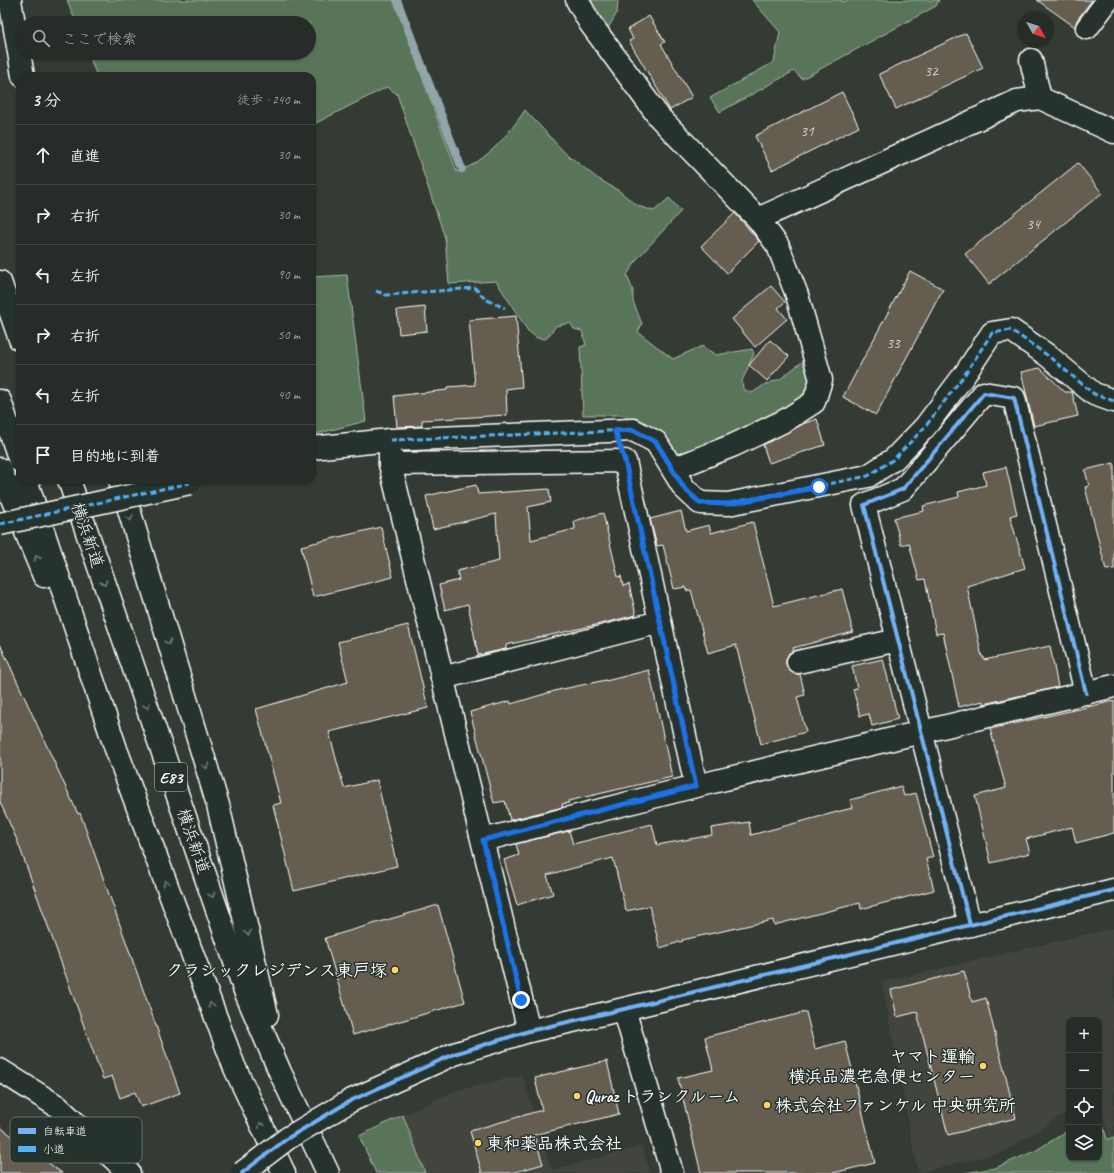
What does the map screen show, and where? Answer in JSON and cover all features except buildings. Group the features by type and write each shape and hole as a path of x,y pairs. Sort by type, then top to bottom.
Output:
{"main road":[{"path":"10,0 16,35"},
{"path":"578,0 590,23 659,117 758,219 778,246 796,295 822,380 814,402 786,420 734,445 673,469"},
{"path":"1087,28 1108,0"},
{"path":"20,60 22,72"},
{"path":"1031,60 1040,98"},
{"path":"758,219 1017,101 1040,98 1114,132"},
{"path":"0,282 16,328"},
{"path":"316,448 390,440 633,430 656,442 684,488 700,503 728,504 868,476 894,459 925,427 965,374 992,333 1011,330 1047,355 1094,394 1114,401"},
{"path":"970,925 864,505 903,489 984,392 1014,398 1086,693"},
{"path":"0,401 16,449"},
{"path":"615,431 625,461 696,786"},
{"path":"390,440 390,464 529,1030"},
{"path":"390,464 625,461"},
{"path":"0,469 116,749"},
{"name":"E83","path":"27,484 116,749 234,1066 284,1173"},
{"name":"横浜新道","path":"70,484 245,991 280,1072 328,1173"},
{"path":"121,484 218,805 280,1072"},
{"path":"0,524 181,484"},
{"path":"442,678 660,622"},
{"path":"798,662 898,640"},
{"path":"483,840 696,786 1114,686"},
{"path":"242,1173 288,1138 350,1101 454,1054 529,1030 624,1009 1114,890"},
{"path":"624,1009 672,1173"},
{"path":"0,1070 57,1106 69,1117"},
{"path":"118,1163 129,1173"}],"shaded area":[{"name":"ヤマト運輸 横浜品濃宅急便センター","path":"1114,928 1114,1136 1109,1138 1102,1112 1102,1017 1066,1017 1066,1113 1003,1152 918,1173 882,982"},
{"name":"東和薬品株式会社","path":"522,1075 552,1170 642,1146 650,1173 425,1173 403,1115 454,1091"}],"green space":[{"path":"67,0 394,0 457,172 478,161 496,146 504,138 525,110 565,153 597,178 619,191 638,206 654,211 669,198 681,211 637,259 627,275 633,291 633,301 642,324 638,332 673,359 702,346 716,355 752,349 754,354 742,381 743,389 752,393 764,385 780,379 802,362 806,366 809,375 807,389 796,402 778,415 731,438 674,459 652,430 621,415 583,415 580,347 586,345 582,331 574,329 570,323 556,326 546,339 537,338 528,331 496,281 449,284 445,238 397,94 387,87 316,123 316,72 95,72 91,60 316,60 316,16 73,16"},
{"path":"587,0 618,0 617,13 608,28 597,15"},
{"path":"752,0 842,0 842,2 848,0 939,0 936,6 802,79 794,71 720,112 710,98 774,62 780,32"},
{"path":"347,275 366,421 316,434 316,277"},
{"path":"403,1115 425,1173 376,1173 359,1136"},
{"path":"1102,1122 1107,1139 1114,1138 1114,1173 965,1173 995,1168 1035,1151 1066,1132 1066,1161 1102,1161"}],"waterway":[{"path":"397,0 462,169"}],"marked path":[{"path":"376,291 386,295 475,288 485,299 505,308"},
{"path":"390,440 633,430 656,442 684,488 700,503 728,504 868,476 894,459 925,427 965,374 992,333 1011,330 1047,355 1094,394 1114,401"},
{"path":"615,431 625,461"},
{"path":"0,524 185,484"}],"cycle path":[{"path":"970,925 864,505 903,489 984,393 1014,398 1086,693"},
{"path":"242,1173 288,1138 350,1101 454,1054 529,1031 1114,890"}],"place":[{"name":"クラシックレジデンス東戸塚","path":"395,970"},
{"name":"ヤマト運輸 横浜品濃宅急便センター","path":"983,1066"},
{"name":"Quraz トランクルーム","path":"577,1096"},
{"name":"株式会社ファンケル 中央研究所","path":"767,1105"},
{"name":"東和薬品株式会社","path":"478,1143"}],"route":[{"path":"521,1000 483,840 696,786 625,461 615,431 633,430 656,442 684,488 700,503 728,504 819,487"}]}
